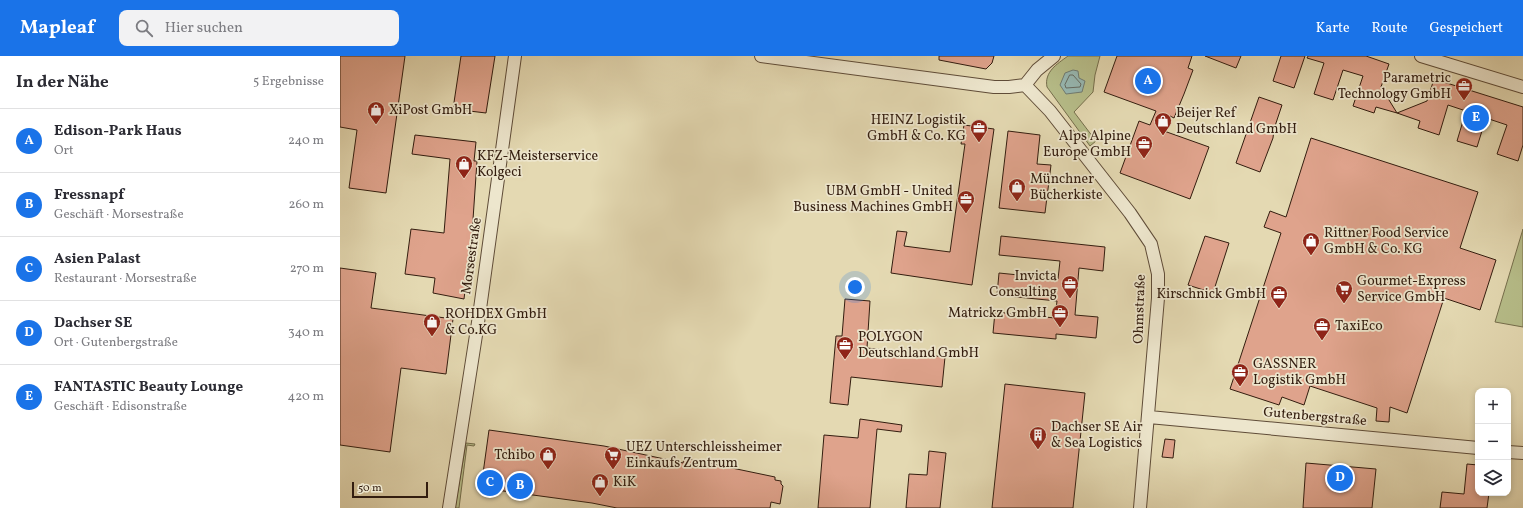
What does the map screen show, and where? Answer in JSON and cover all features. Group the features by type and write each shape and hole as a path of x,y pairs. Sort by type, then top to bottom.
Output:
{"street":[{"name":"Morsestraße","path":"449,508 479,316 515,56"},
{"path":"761,56 994,87 1009,87 1024,84 1037,70 1054,56"},
{"path":"1421,56 1523,86"},
{"name":"Ohmstraße","path":"1024,84 1050,111 1130,213 1151,244 1158,280 1149,417 1140,508"},
{"name":"Gutenbergstraße","path":"1149,417 1475,448"},
{"path":"1511,452 1523,453"}],"green space":[{"path":"1068,56 1100,56 1095,75 1093,92 1074,112 1096,141 1090,146 1047,87 1047,77 1049,73 1056,65"},
{"path":"1523,229 1523,327 1495,322"},
{"path":"466,443 475,444 474,446 467,445 459,508 455,508"}],"water":[{"path":"1073,70 1078,71 1079,78 1085,81 1082,92 1066,94 1060,85 1065,73"}],"building":[{"path":"340,56 405,56 386,193 349,188 357,130 340,127"},
{"path":"461,56 495,56 486,113 453,109"},
{"path":"939,56 994,56 992,63 986,69 939,60"},
{"path":"1117,56 1192,56 1188,68 1193,70 1174,118 1170,116 1164,131 1209,147 1190,199 1120,173 1139,121 1150,125 1156,111 1104,92"},
{"path":"1205,56 1241,56 1236,68"},
{"path":"1281,56 1305,56 1294,88 1273,81"},
{"path":"1308,56 1366,56 1389,64 1381,87 1397,113 1376,107 1374,113 1353,106 1363,76 1343,70 1333,100 1314,94 1324,63 1307,58"},
{"path":"1434,79 1523,107 1523,145 1518,161 1497,154 1507,125 1486,118 1477,147 1457,141 1466,111 1448,105 1439,135 1418,128 1420,121 1397,113 1427,101"},
{"path":"1259,97 1282,105 1274,129 1273,138 1260,172 1236,163"},
{"path":"964,125 994,129 972,285 891,273 897,231 907,232 904,246 950,252 965,144 961,144"},
{"path":"1008,131 1040,135 1037,164 1051,165 1045,213 999,208"},
{"path":"415,135 476,142 474,161 477,161 472,234 464,299 433,293 435,278 405,274 411,229 444,233 450,159 412,154"},
{"path":"1311,138 1478,192 1460,248 1496,260 1480,310 1444,298 1407,413 1390,407 1389,422 1376,421 1377,408 1310,386 1304,405 1282,397 1279,405 1230,389 1281,233 1264,227 1270,211 1286,217"},
{"path":"1001,236 1105,247 1103,271 1079,268 1075,315 1098,317 1096,338 1056,334 1056,339 993,333 995,312 1055,318 1057,301 997,295 999,273 1058,279 1060,261 999,255"},
{"path":"1205,236 1229,243 1213,293 1188,285"},
{"path":"340,268 376,273 371,308 453,319 446,374 401,368 390,452 340,445"},
{"path":"845,299 870,301 867,348 945,357 942,387 851,377 848,405 830,403 836,336 842,336"},
{"name":"Dachser SE Air & Sea Logistics","path":"1005,384 1085,393 1073,508 992,508"},
{"path":"860,419 902,425 901,432 877,429 870,508 818,508 824,435 858,438"},
{"name":"UEZ Unterschleissheimer Einkaufs Zentrum","path":"489,430 604,446 683,463 684,458 775,477 775,480 781,481 783,486 780,504 771,502 770,508 617,508 592,503 481,488"},
{"path":"1165,439 1175,440 1173,458 1162,457"},
{"path":"929,451 946,453 940,508 906,508 909,474 927,475"},
{"path":"1306,463 1376,469 1372,508 1303,508"},
{"path":"1467,464 1475,465 1475,496 1489,496 1487,508 1440,508 1442,492 1464,494"}],"place":[{"name":"Edison-Park Haus","path":"1148,81"},
{"name":"Parametric Technology GmbH","path":"1464,101"},
{"name":"FANTASTIC Beauty Lounge","path":"1476,118"},
{"name":"XiPost GmbH","path":"376,125"},
{"name":"Beijer Ref Deutschland GmbH","path":"1163,136"},
{"name":"HEINZ Logistik GmbH & Co. KG","path":"979,143"},
{"name":"Alps Alpine Europe GmbH","path":"1144,159"},
{"name":"KFZ-Meisterservice Kolgeci","path":"464,179"},
{"name":"Münchner Bücherkiste","path":"1017,202"},
{"name":"UBM GmbH - United Business Machines GmbH","path":"966,214"},
{"name":"Rittner Food Service GmbH & Co. KG","path":"1311,256"},
{"name":"Invicta Consulting","path":"1070,299"},
{"name":"Gourmet-Express Service GmbH","path":"1344,304"},
{"name":"Kirschnick GmbH","path":"1279,309"},
{"name":"Matrickz GmbH","path":"1060,328"},
{"name":"ROHDEX GmbH & Co.KG","path":"432,337"},
{"name":"TaxiEco","path":"1322,341"},
{"name":"POLYGON Deutschland GmbH","path":"845,360"},
{"name":"GASSNER Logistik GmbH","path":"1240,387"},
{"name":"Dachser SE Air & Sea Logistics","path":"1038,450"},
{"name":"Tchibo","path":"548,470"},
{"name":"UEZ Unterschleissheimer Einkaufs Zentrum","path":"613,470"},
{"name":"Dachser SE","path":"1340,478"},
{"name":"Asien Palast","path":"490,483"},
{"name":"Fressnapf","path":"520,486"},
{"name":"KiK","path":"600,497"}]}
